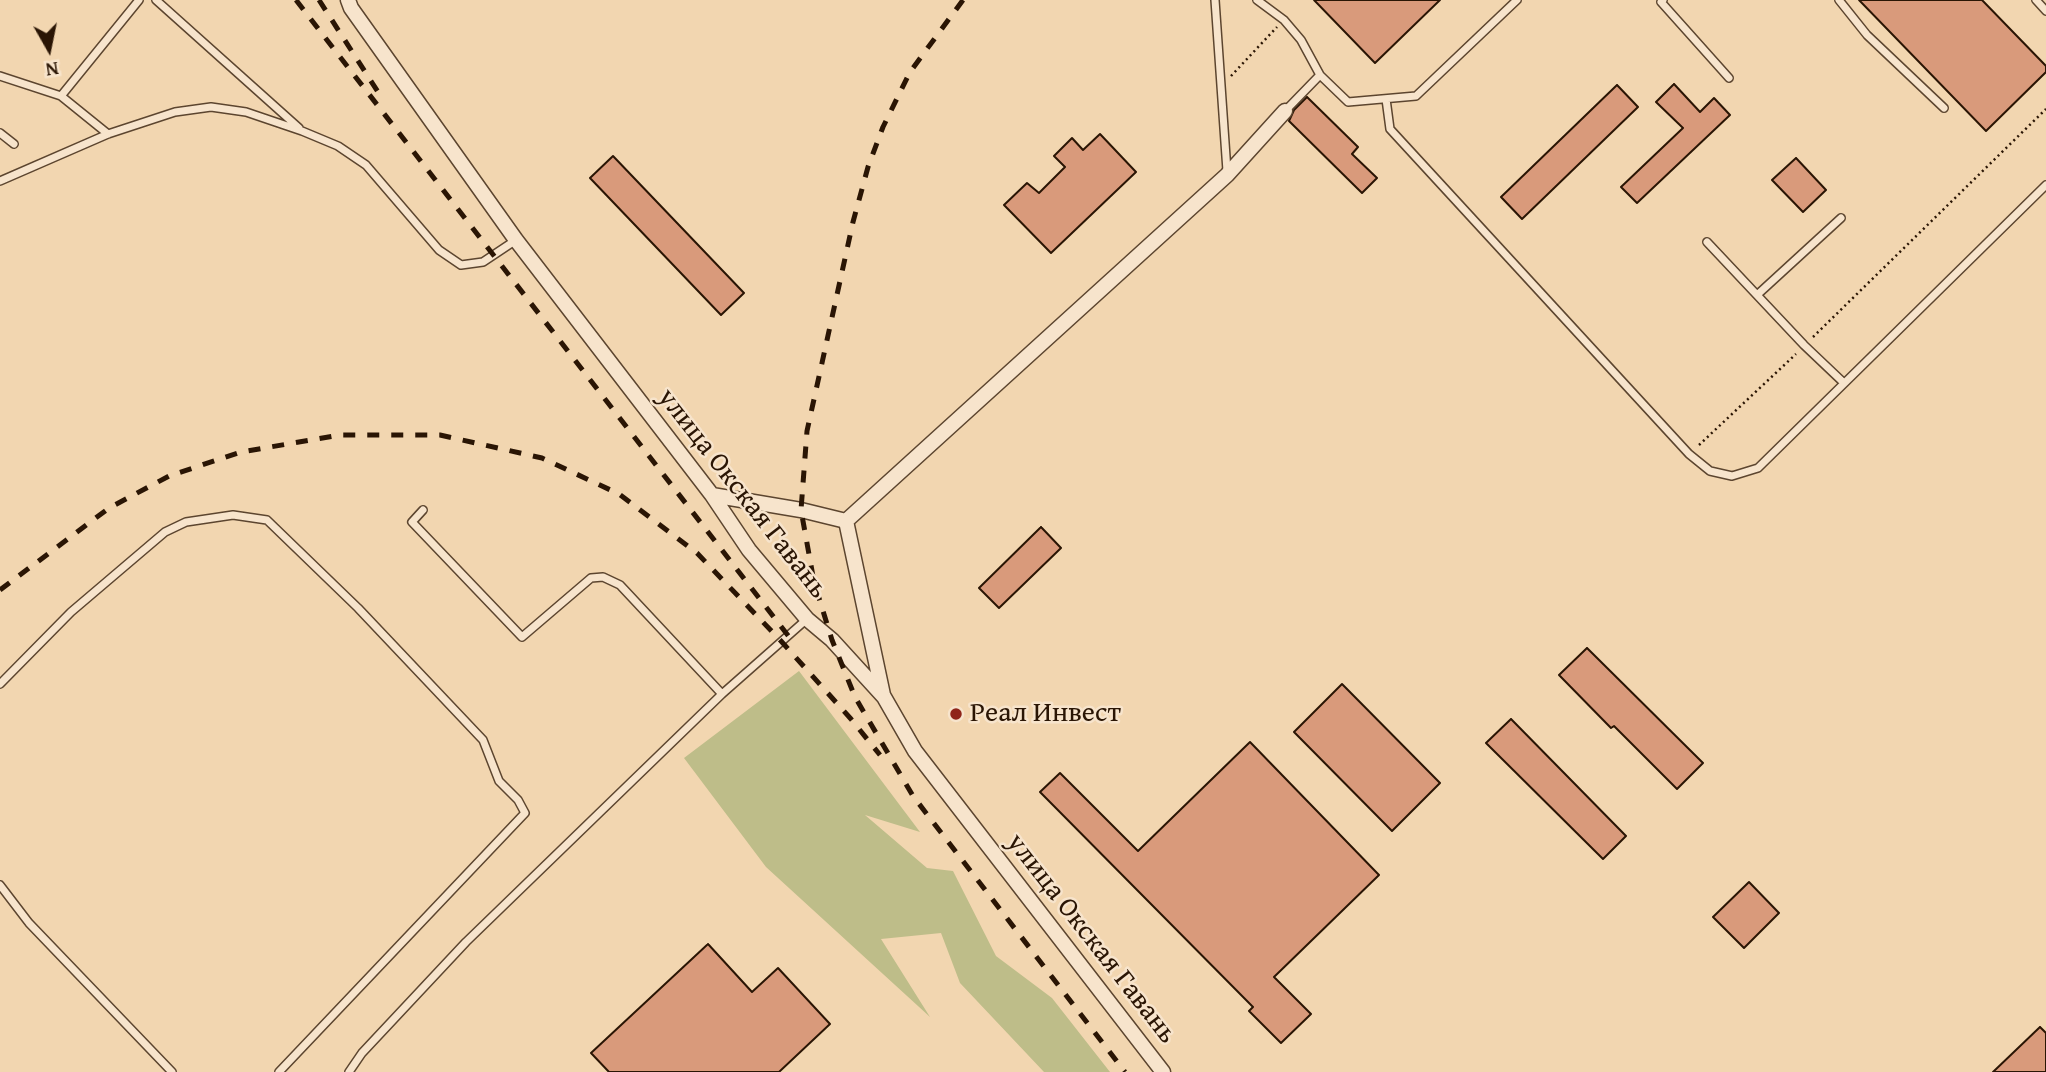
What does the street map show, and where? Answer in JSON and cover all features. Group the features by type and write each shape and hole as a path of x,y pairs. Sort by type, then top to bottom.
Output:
{"street":[{"name":"улица Окская Гавань","path":"348,0 351,8 516,240 712,495 749,550 807,619 832,640 884,697 915,751 1163,1072"},
{"path":"846,521 1227,175 1285,111"},
{"path":"712,495 801,510 846,521"},
{"path":"846,521 884,697"}],"lane":[{"path":"61,96 139,0"},
{"path":"156,0 302,131"},
{"path":"1215,0 1227,175"},
{"path":"1257,0 1284,20 1301,40 1320,75 1348,102 1416,96 1517,0"},
{"path":"1663,0 1661,2 1729,78"},
{"path":"1839,0 1867,35 1944,108"},
{"path":"2036,0 2046,11"},
{"path":"1285,111 1320,75"},
{"path":"0,76 61,96 108,134"},
{"path":"1386,99 1390,129 1689,454 1710,471 1732,476 1758,468 2046,185"},
{"path":"0,181 108,134 174,112 211,107 246,113 338,146 366,165 439,250 461,265 483,261 516,240"},
{"path":"0,133 14,144"},
{"path":"1756,295 1840,218"},
{"path":"1707,242 1804,345 1844,383"},
{"path":"423,510 412,522 522,637 591,578 604,577 620,585 722,694"},
{"path":"0,684 71,611 165,532 186,522 233,515 267,520 358,608 483,740 499,781 518,800 525,813 279,1072"},
{"path":"349,1072 362,1053 466,942 722,694 807,619"},
{"path":"0,885 29,923 172,1072"}],"path":[{"path":"1222,86 1284,20"},
{"path":"1689,454 2046,110"}],"shaded area":[{"path":"799,671 920,832 865,815 927,868 953,871 996,956 1052,998 1110,1072 1044,1072 960,983 941,933 881,939 930,1017 766,867 684,758"}],"building":[{"path":"1314,0 1440,0 1375,63"},
{"path":"1859,0 1982,0 2046,66 2046,72 1986,131"},
{"path":"1674,84 1700,112 1714,98 1730,115 1637,203 1621,187 1683,128 1656,102"},
{"path":"1617,85 1638,107 1522,219 1501,197"},
{"path":"1307,97 1358,147 1352,154 1377,178 1362,193 1289,121 1294,110"},
{"path":"1100,134 1136,172 1051,253 1004,205 1027,183 1039,193 1065,167 1054,156 1072,138 1083,150"},
{"path":"613,156 744,293 721,315 590,178"},
{"path":"1796,158 1826,190 1803,212 1772,180"},
{"path":"1041,527 1061,548 999,608 979,588"},
{"path":"1587,648 1703,763 1677,789 1559,675"},
{"path":"1342,684 1440,783 1392,831 1294,732"},
{"path":"1511,719 1626,836 1603,859 1486,743"},
{"path":"1250,742 1379,875 1274,977 1311,1014 1281,1043 1249,1011 1253,1007 1040,792 1060,773 1138,851"},
{"path":"1749,882 1779,913 1744,948 1713,917"},
{"path":"708,944 752,992 778,968 830,1024 779,1072 609,1072 591,1053"},
{"path":"2040,1027 2046,1033 2046,1072 1993,1072"}],"railway":[{"path":"296,0 790,638"},
{"path":"319,0 378,92"},
{"path":"963,0 910,72 883,127 868,167 853,222 807,431 801,510 814,582 832,640 855,697 913,796 1125,1072"},
{"path":"0,590 109,508 169,476 241,452 340,435 440,435 542,458 619,494 697,553 781,641 880,755"}],"place":[{"name":"Реал Инвест","path":"956,714"}]}
